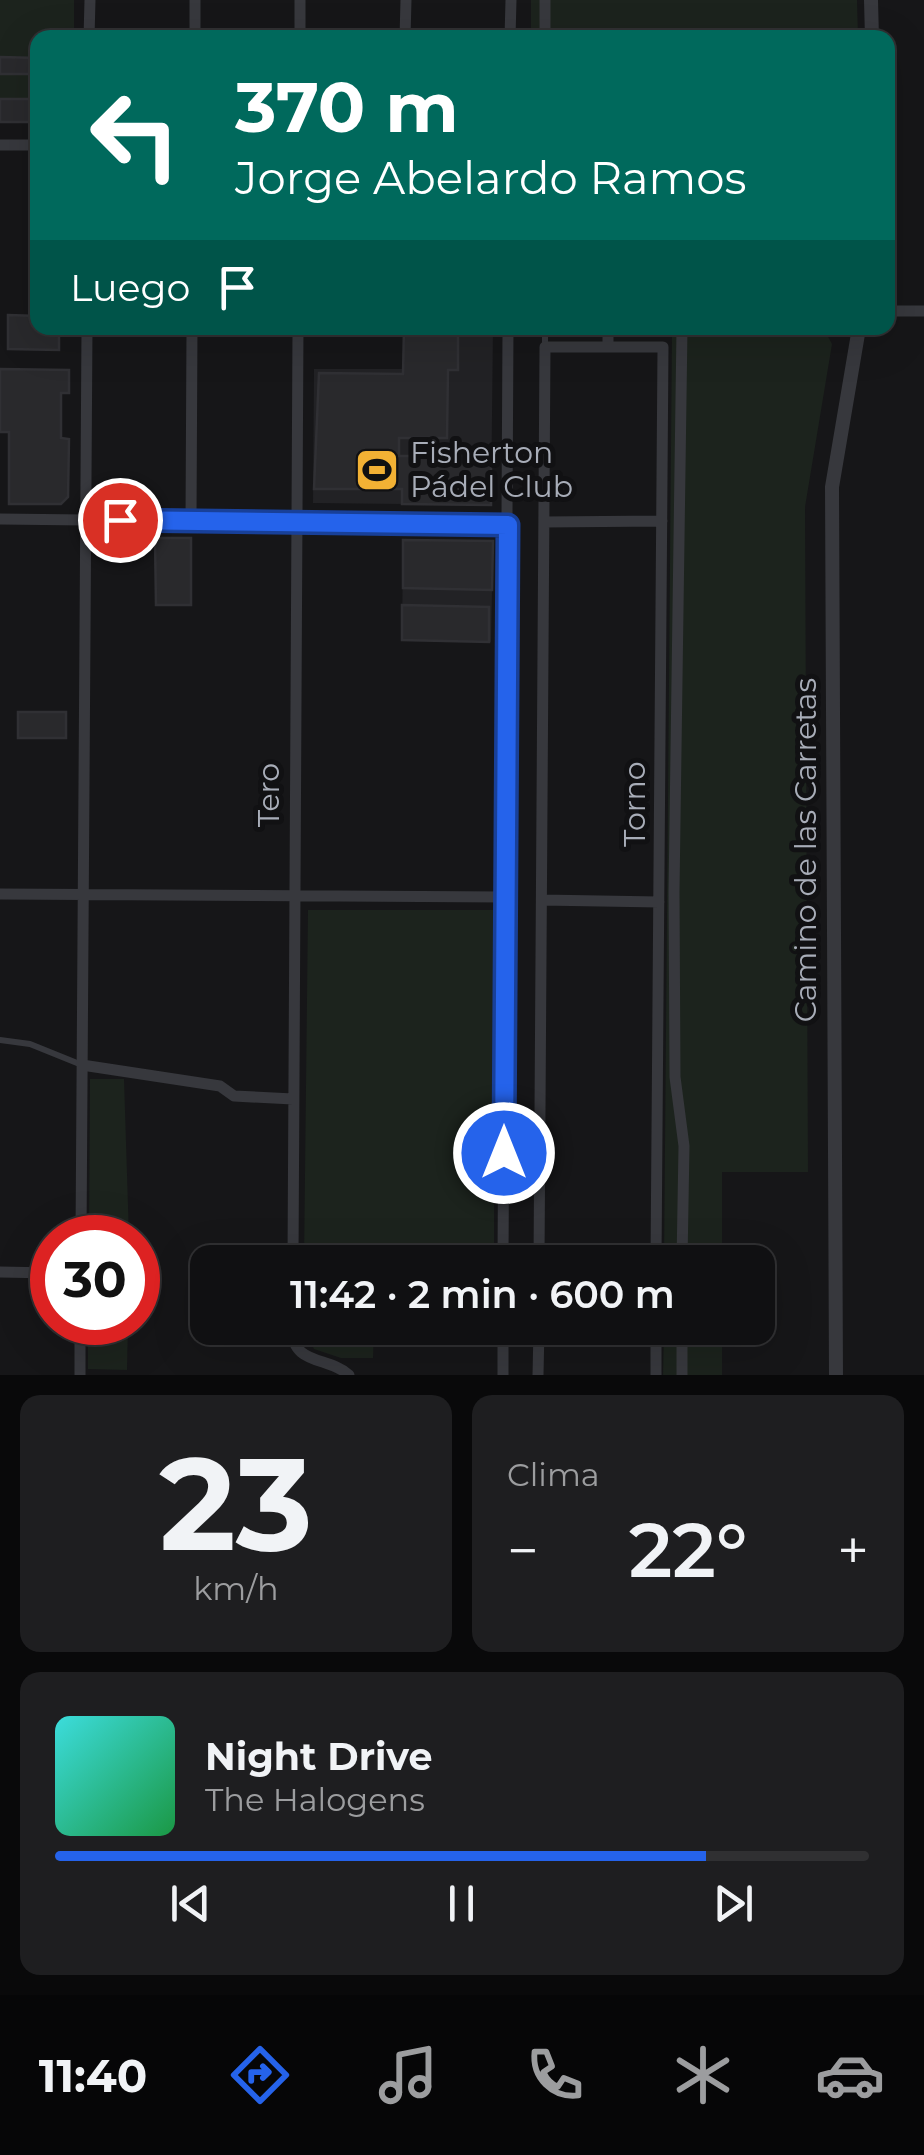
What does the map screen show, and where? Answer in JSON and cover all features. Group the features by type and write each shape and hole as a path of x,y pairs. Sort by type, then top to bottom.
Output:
{"street":[{"path":"89,30 90,0"},
{"path":"194,30 195,0"},
{"path":"300,0 300,30"},
{"path":"405,30 406,0"},
{"path":"510,30 511,0"},
{"path":"544,30 545,0"},
{"path":"871,0 872,30"},
{"path":"0,145 30,146"},
{"path":"895,311 924,311"},
{"path":"81,1215 87,335"},
{"path":"191,521 192,335"},
{"name":"Tero","path":"292,1245 298,335"},
{"path":"503,1245 508,335"},
{"path":"539,1245 545,347 608,347 608,335"},
{"path":"682,335 674,1077 684,1146 682,1245"},
{"name":"Camino de las Carretas","path":"836,1375 832,487 857,335"},
{"name":"Torno","path":"608,347 663,347 656,1245"},
{"path":"0,519 508,525"},
{"path":"544,522 662,521"},
{"path":"0,894 506,896"},
{"path":"542,900 659,902"},
{"path":"82,1066 220,1086 234,1096 293,1099"},
{"path":"0,1272 30,1273"},
{"path":"80,1345 80,1375"},
{"path":"295,1345 305,1358 349,1375"},
{"path":"503,1345 503,1375"},
{"path":"538,1345 538,1375"},
{"path":"656,1345 656,1375"},
{"path":"682,1345 682,1375"}],"lane":[{"path":"545,347 546,335"},
{"path":"0,1040 30,1044 82,1066"}],"shaded area":[{"path":"0,0 74,0 74,30 30,30 30,122 0,122"},
{"path":"531,0 857,0 858,30 531,30"},
{"path":"404,335 493,335 491,505 313,503 314,369 403,369"},
{"path":"672,335 827,335 832,344 805,507 808,1172 722,1172 722,1245 664,1245"},
{"path":"403,540 493,541 491,642 402,640"},
{"path":"308,910 494,910 494,1245 304,1245"},
{"path":"90,1079 124,1079 128,1215 89,1215"},
{"path":"88,1345 128,1345 127,1370 88,1369"},
{"path":"312,1345 373,1345 373,1358 341,1358"},
{"path":"664,1345 722,1345 722,1375 663,1375"}],"building":[{"path":"0,57 30,58 30,74 0,74"},
{"path":"0,99 30,99 30,122 0,122"},
{"path":"8,315 30,316 30,335 59,335 59,350 8,349"},
{"path":"404,335 458,335 458,370 448,370 447,438 399,438 399,456 491,456 491,505 402,504 402,489 314,489 319,373 403,374"},
{"path":"0,369 69,370 69,393 61,393 61,438 69,439 68,497 61,504 9,504 9,432 0,432"},
{"path":"155,538 191,538 191,605 156,605"},
{"path":"403,540 493,541 492,590 403,588"},
{"path":"402,605 489,607 489,642 402,640"},
{"path":"18,712 66,712 66,738 18,738"}],"place":[{"name":"Fisherton Pádel Club","path":"377,470"}],"route":[{"path":"120,520 508,525 504,1153"}]}
